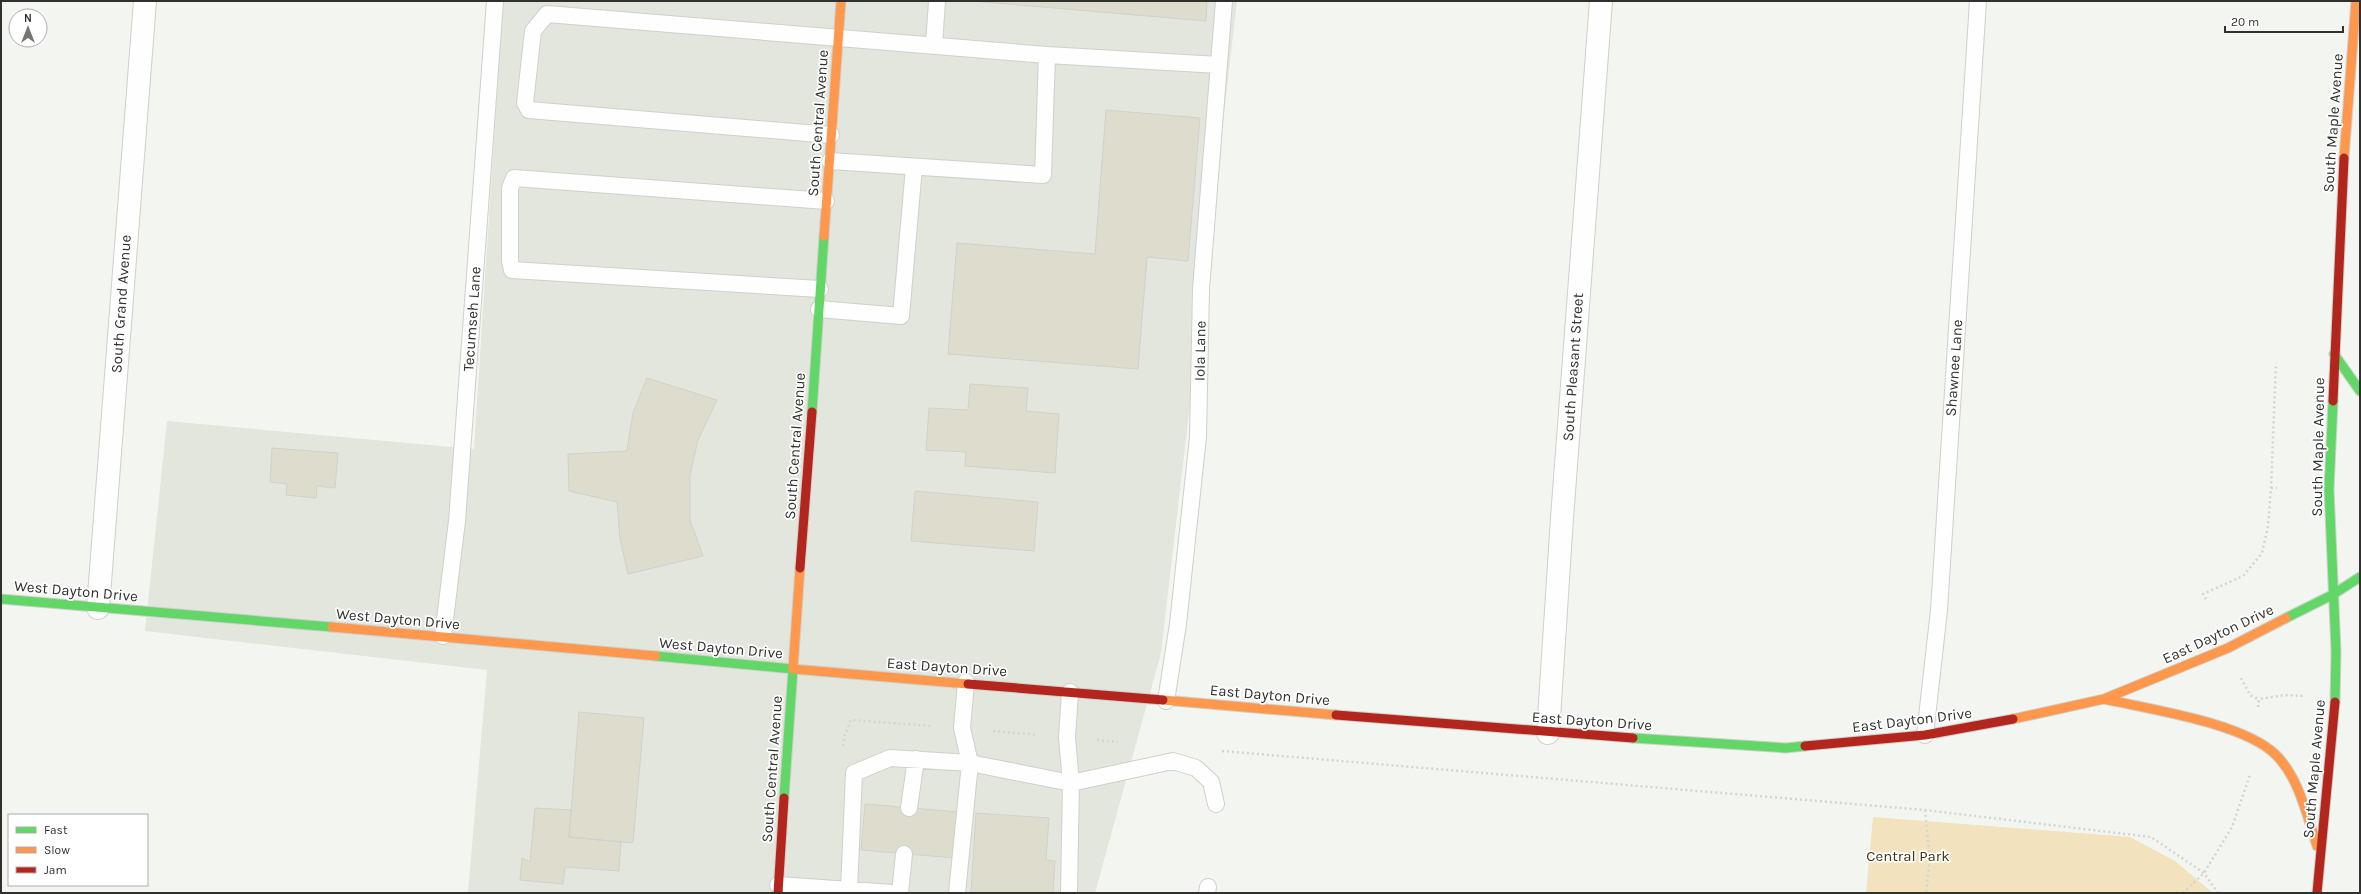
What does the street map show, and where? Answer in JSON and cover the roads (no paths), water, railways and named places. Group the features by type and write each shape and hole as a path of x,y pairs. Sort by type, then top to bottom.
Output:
{"street":[{"name":"South Grand Avenue","path":"98,608 145,1"},
{"name":"South Central Avenue","path":"778,889 841,1"},
{"name":"South Pleasant Street","path":"1548,733 1563,502 1601,1"},
{"name":"South Maple Avenue","path":"2317,893 2335,697 2336,651 2332,595 2329,489 2342,178 2356,1"},
{"path":"2334,354 2360,391"},
{"name":"East Dayton Drive","path":"793,669 966,682 1166,701 1548,733 1786,748 1925,735 2031,716 2104,699 2228,648 2332,595 2360,577"},
{"name":"West Dayton Drive","path":"1,599 443,636 793,669"},
{"path":"2104,699 2228,729 2255,740 2275,755 2298,792 2320,854"}],"lane":[{"name":"Tecumseh Lane","path":"443,636 458,521 495,1"},
{"path":"934,45 937,1"},
{"name":"Iola Lane","path":"1166,701 1178,624 1198,437 1201,289 1224,1"},
{"name":"Shawnee Lane","path":"1925,735 1938,610 1978,1"},
{"path":"831,135 529,110 525,102 533,31 547,14 838,36 1047,55 1219,65"},
{"path":"830,161 1043,175 1047,55"},
{"path":"819,309 901,316 914,167"},
{"path":"820,289 512,270 510,261 510,188 514,178 826,201"},
{"path":"957,893 970,763 962,728 966,682"},
{"path":"1069,893 1071,783 1067,737 1070,692"},
{"path":"849,890 854,773 890,758 970,763 1071,783 1173,762 1196,768 1211,782 1216,804"},
{"path":"909,808 916,759"},
{"path":"900,893 904,854"},
{"path":"778,889 849,890 893,893"}],"park label":[{"name":"Central Park","path":"1908,856"}]}
